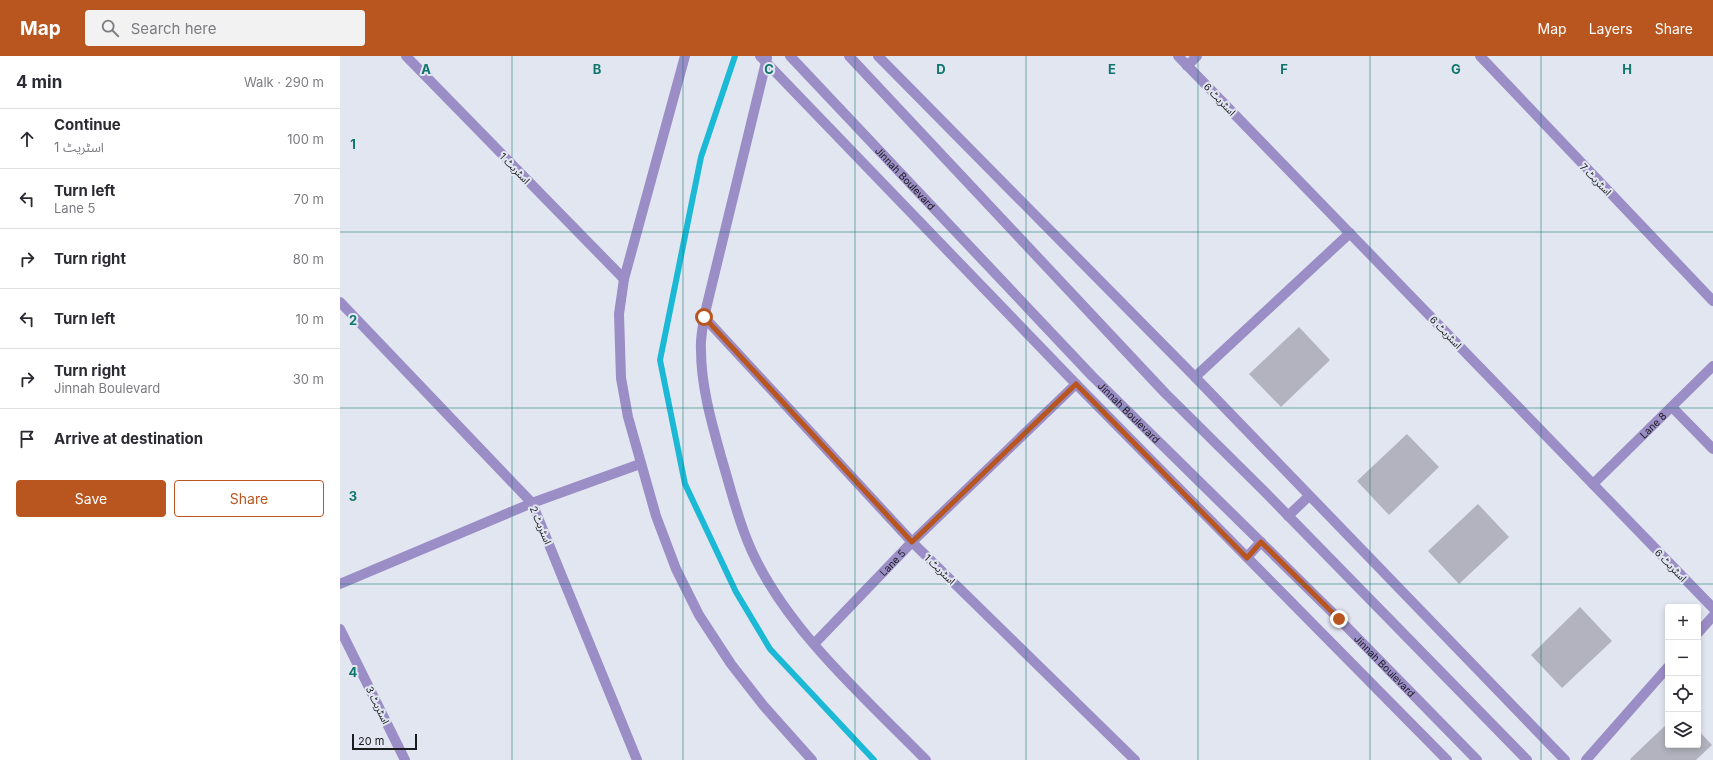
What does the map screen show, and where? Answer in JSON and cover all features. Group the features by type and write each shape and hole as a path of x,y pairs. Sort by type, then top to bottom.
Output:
{"street":[{"name":"اسٹریٹ 1","path":"406,56 624,279"},
{"path":"685,56 624,279 619,314 621,378 628,417 640,464 656,516 676,569 699,615 731,664 763,705 812,760"},
{"name":"Jinnah Boulevard","path":"790,56 1092,376 1261,542 1477,760"},
{"path":"849,56 1165,393 1527,760"},
{"path":"878,56 1195,377 1565,760"},
{"name":"اسٹریٹ 6","path":"1178,56 1713,608"},
{"path":"1187,66 1197,56"},
{"name":"اسٹریٹ 7","path":"1480,56 1713,301"},
{"path":"764,58 704,317 701,350 705,390 716,437 741,523 756,560 788,611 814,644 926,760"},
{"path":"764,58 1076,384 1447,760"},
{"path":"1195,377 1350,233"},
{"name":"اسٹریٹ 2","path":"340,302 532,503 637,760"},
{"name":"اسٹریٹ 1","path":"704,317 912,542 1135,760"},
{"name":"Lane 8","path":"1593,484 1713,366"},
{"name":"Lane 5","path":"814,644 912,542 1076,384"},
{"path":"1672,407 1713,448"},
{"path":"340,584 532,503 640,464"},
{"path":"1288,516 1309,496"},
{"path":"1247,558 1261,542"},
{"path":"1701,630 1713,616"},
{"name":"اسٹریٹ 3","path":"340,629 400,759"},
{"path":"1586,760 1665,670"}],"building":[{"path":"1299,327 1330,360 1281,407 1249,374"},
{"path":"1407,434 1439,467 1389,515 1357,481"},
{"path":"1478,504 1509,537 1459,584 1428,551"},
{"path":"1580,607 1612,641 1562,688 1531,655"},
{"path":"1665,726 1665,748 1701,748 1701,733 1712,745 1696,760 1630,759"}],"waterway":[{"path":"735,56 701,157 660,360 685,484 736,592 770,649 874,760"}],"route":[{"path":"704,317 912,542 1076,384 1247,558 1261,542 1339,619"}]}
